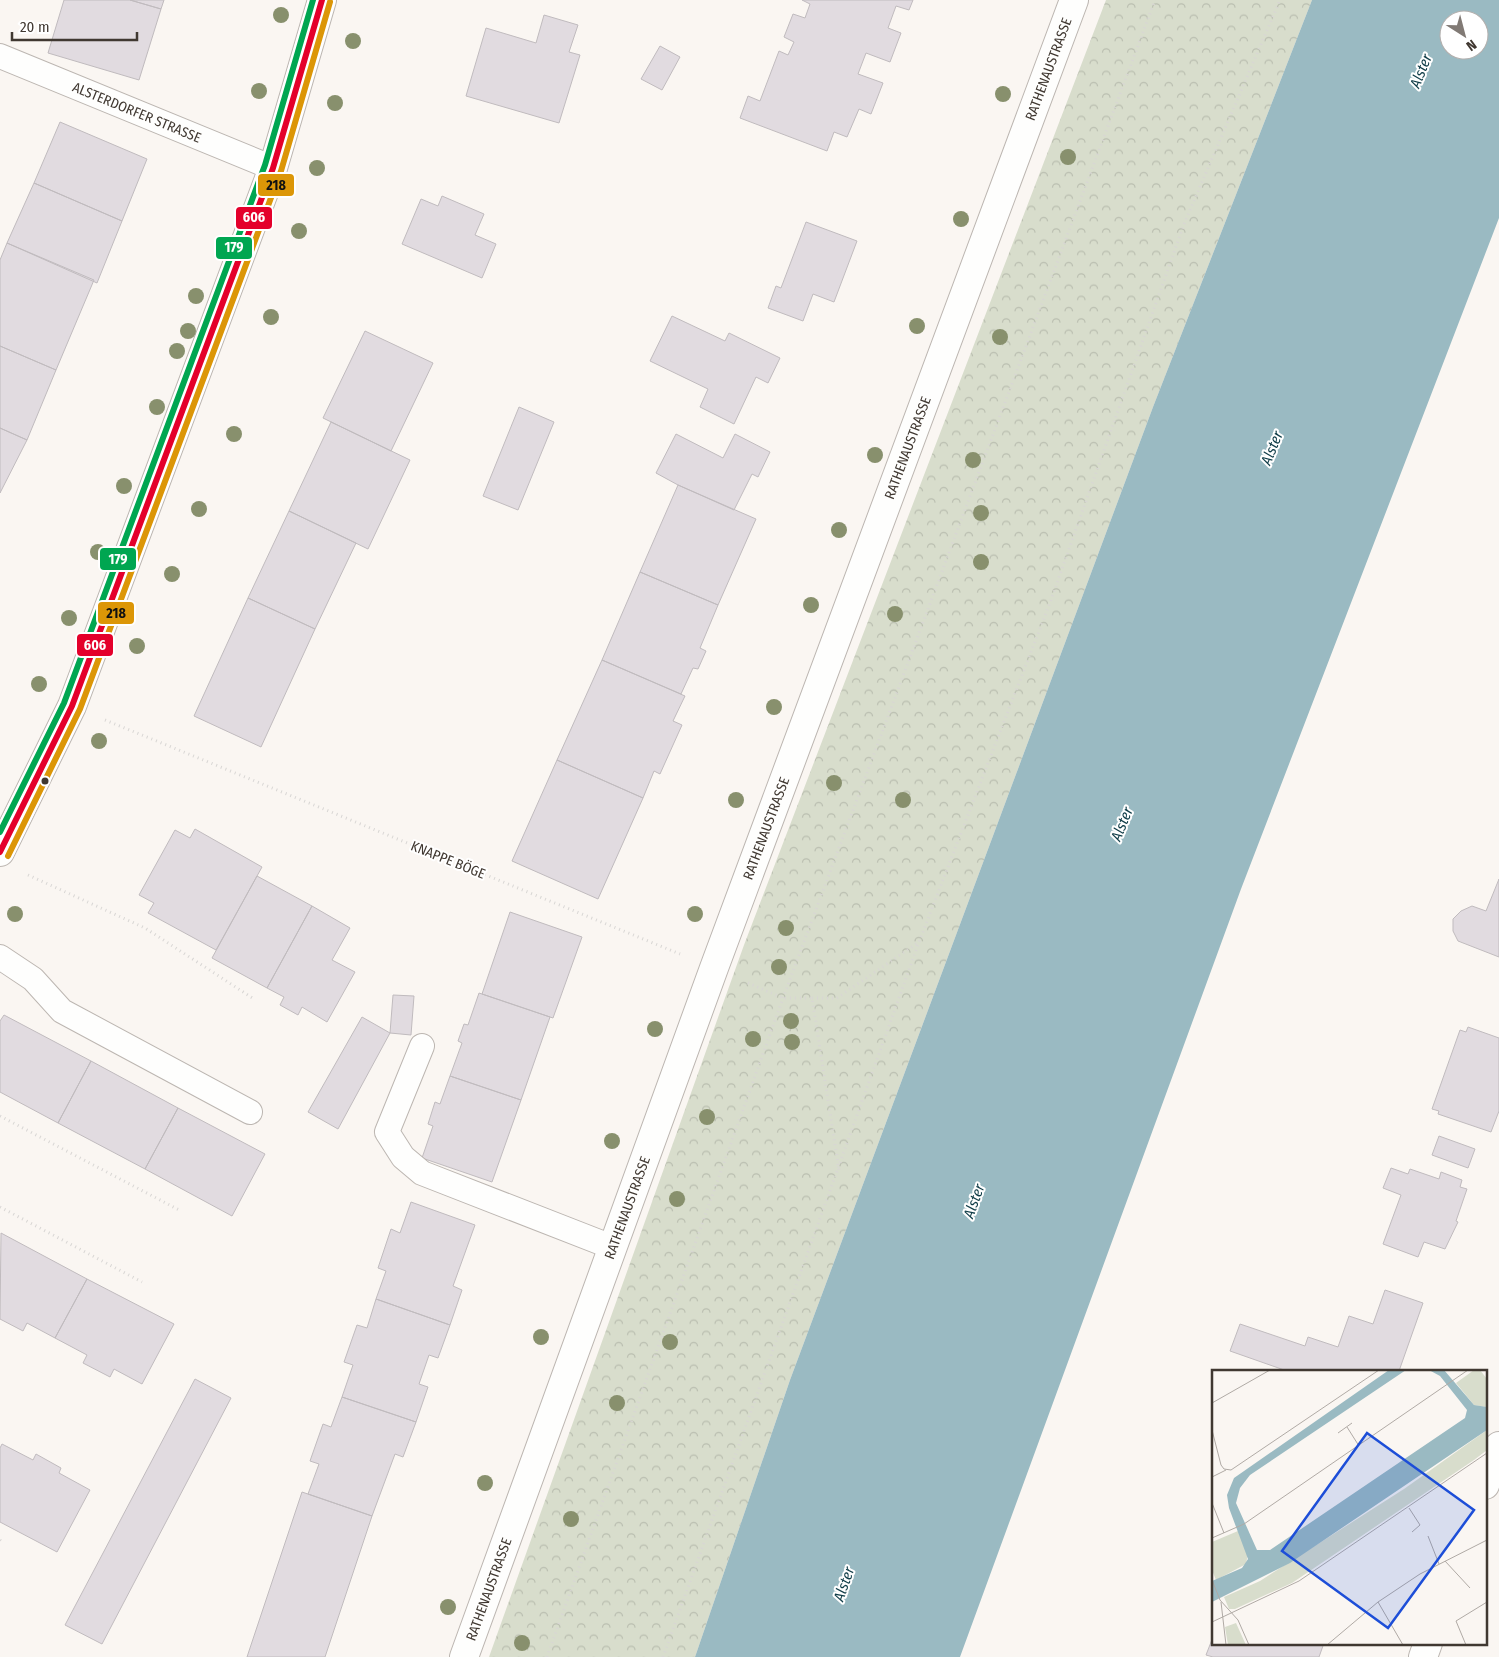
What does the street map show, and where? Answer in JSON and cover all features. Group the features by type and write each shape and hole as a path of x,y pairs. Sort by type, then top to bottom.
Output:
{"street":[{"path":"0,852 72,706 273,168 322,0"},
{"name":"RATHENAUSTRASSE","path":"464,1657 714,968 1074,0"},
{"path":"1486,1481 1499,1446"},
{"path":"1424,1657 1428,1644"}],"lane":[{"name":"ALSTERDORFER STRASSE","path":"0,56 273,168"},
{"path":"0,957 33,979 62,1011 250,1112"},
{"path":"422,1046 387,1132 403,1157 422,1173 612,1247"},
{"path":"1486,1484 1499,1489"}],"path":[{"path":"547,1657 783,998 1155,0"},
{"path":"663,1657 839,1170 919,942 1051,600 1184,224 1280,0"},
{"name":"KNAPPE BÖGE","path":"72,706 714,968 783,998"},
{"path":"27,874 146,928 254,999"},
{"path":"783,998 838,998 919,942"},
{"path":"812,998 839,1170"},
{"path":"0,1116 181,1210"},
{"path":"0,1206 142,1282"}],"green space":[{"path":"1106,0 1312,0 1153,407 790,1380 695,1657 489,1657 744,945"}],"water":[{"name":"Alster","path":"1312,0 1499,0 1499,218 1241,889 960,1657 695,1657 790,1380 1153,407"}],"building":[{"path":"64,0 130,0 161,9 139,80 48,53"},
{"path":"130,0 164,0 161,9"},
{"path":"802,0 913,0 909,10 896,6 888,28 901,33 890,62 866,53 858,74 883,83 871,114 859,109 847,137 834,132 827,151 740,118 748,96 760,101 779,51 788,55 794,42 784,37 793,14 805,18 810,4"},
{"path":"544,15 578,25 569,52 580,55 559,123 466,96 486,28 536,43"},
{"path":"660,46 680,57 662,90 641,79"},
{"path":"60,122 147,159 122,221 34,183"},
{"path":"34,183 122,221 97,283 7,243"},
{"path":"442,196 484,214 475,235 496,244 482,278 402,244 421,199 438,206"},
{"path":"806,222 857,241 834,302 813,294 803,321 768,308 776,286 781,288"},
{"path":"7,243 94,280 56,370 0,346 0,260"},
{"path":"672,316 725,341 729,333 780,358 768,383 756,377 734,424 700,407 708,389 650,361"},
{"path":"365,331 433,363 391,451 323,418"},
{"path":"0,346 56,370 27,440 0,428"},
{"path":"519,407 554,422 518,510 483,496"},
{"path":"331,422 410,460 368,549 289,511"},
{"path":"0,428 27,440 0,493"},
{"path":"676,434 723,458 735,434 770,452 758,477 752,474 734,510 656,473"},
{"path":"678,485 756,519 718,605 640,572"},
{"path":"289,511 356,543 315,629 248,598"},
{"path":"640,572 718,605 700,648 706,651 698,669 693,668 681,694 602,660"},
{"path":"248,598 315,629 261,747 194,716"},
{"path":"602,660 685,696 673,721 682,725 660,774 654,771 643,798 557,760"},
{"path":"557,760 643,798 598,899 512,861"},
{"path":"195,829 262,867 216,950 148,913 154,903 139,895 175,830 190,838"},
{"path":"257,876 312,906 267,988 212,958"},
{"path":"1499,879 1499,957 1458,941 1453,931 1453,919 1461,911 1472,906 1486,911"},
{"path":"312,906 350,928 332,960 355,972 327,1022 302,1007 298,1015 280,1005 284,997 267,988"},
{"path":"510,912 582,937 553,1018 482,994"},
{"path":"479,993 550,1017 521,1100 450,1076 462,1043 458,1041 464,1024 468,1025"},
{"path":"393,995 414,996 411,1035 390,1033"},
{"path":"4,1015 91,1061 58,1123 0,1092 0,1021"},
{"path":"362,1017 390,1033 338,1129 308,1112"},
{"path":"1468,1027 1499,1038 1499,1111 1491,1132 1438,1114 1439,1111 1432,1109 1460,1030 1466,1032"},
{"path":"91,1061 178,1108 145,1169 58,1123"},
{"path":"450,1076 521,1100 492,1182 422,1158 433,1126 428,1124 435,1102 440,1104"},
{"path":"178,1108 265,1154 232,1216 145,1169"},
{"path":"1439,1136 1475,1149 1468,1168 1432,1155"},
{"path":"1391,1168 1408,1174 1410,1169 1439,1179 1441,1172 1462,1180 1460,1187 1467,1189 1456,1221 1458,1222 1445,1249 1424,1242 1418,1257 1383,1244 1401,1195 1383,1188"},
{"path":"411,1202 475,1225 453,1286 462,1290 450,1325 376,1299 386,1271 378,1268 391,1229 400,1233"},
{"path":"1,1233 87,1279 55,1338 27,1323 23,1331 0,1319"},
{"path":"87,1279 174,1324 142,1384 114,1369 110,1377 83,1363 87,1355 55,1338"},
{"path":"1385,1290 1423,1303 1399,1370 1284,1370 1230,1351 1240,1324 1305,1346 1308,1337 1338,1347 1349,1316 1373,1324"},
{"path":"376,1299 450,1325 438,1358 429,1355 419,1384 428,1387 416,1422 342,1397 353,1365 344,1362 357,1325 367,1328"},
{"path":"195,1379 231,1398 102,1644 65,1625"},
{"path":"342,1397 416,1422 403,1457 395,1454 372,1516 308,1494 319,1464 310,1461 323,1424 331,1427"},
{"path":"2,1444 33,1460 36,1454 61,1468 59,1473 90,1490 57,1552 0,1522 0,1448"},
{"path":"302,1492 372,1516 325,1657 247,1657"},
{"path":"1212,1640 1212,1644 1324,1644 1319,1657 1213,1657 1206,1655"}],"transit line":[{"name":"179","path":"0,832 64,703 265,165 313,0"},
{"name":"606","path":"0,852 72,706 273,168 322,0"},
{"name":"218","path":"8,856 80,709 281,171 330,2"}]}
